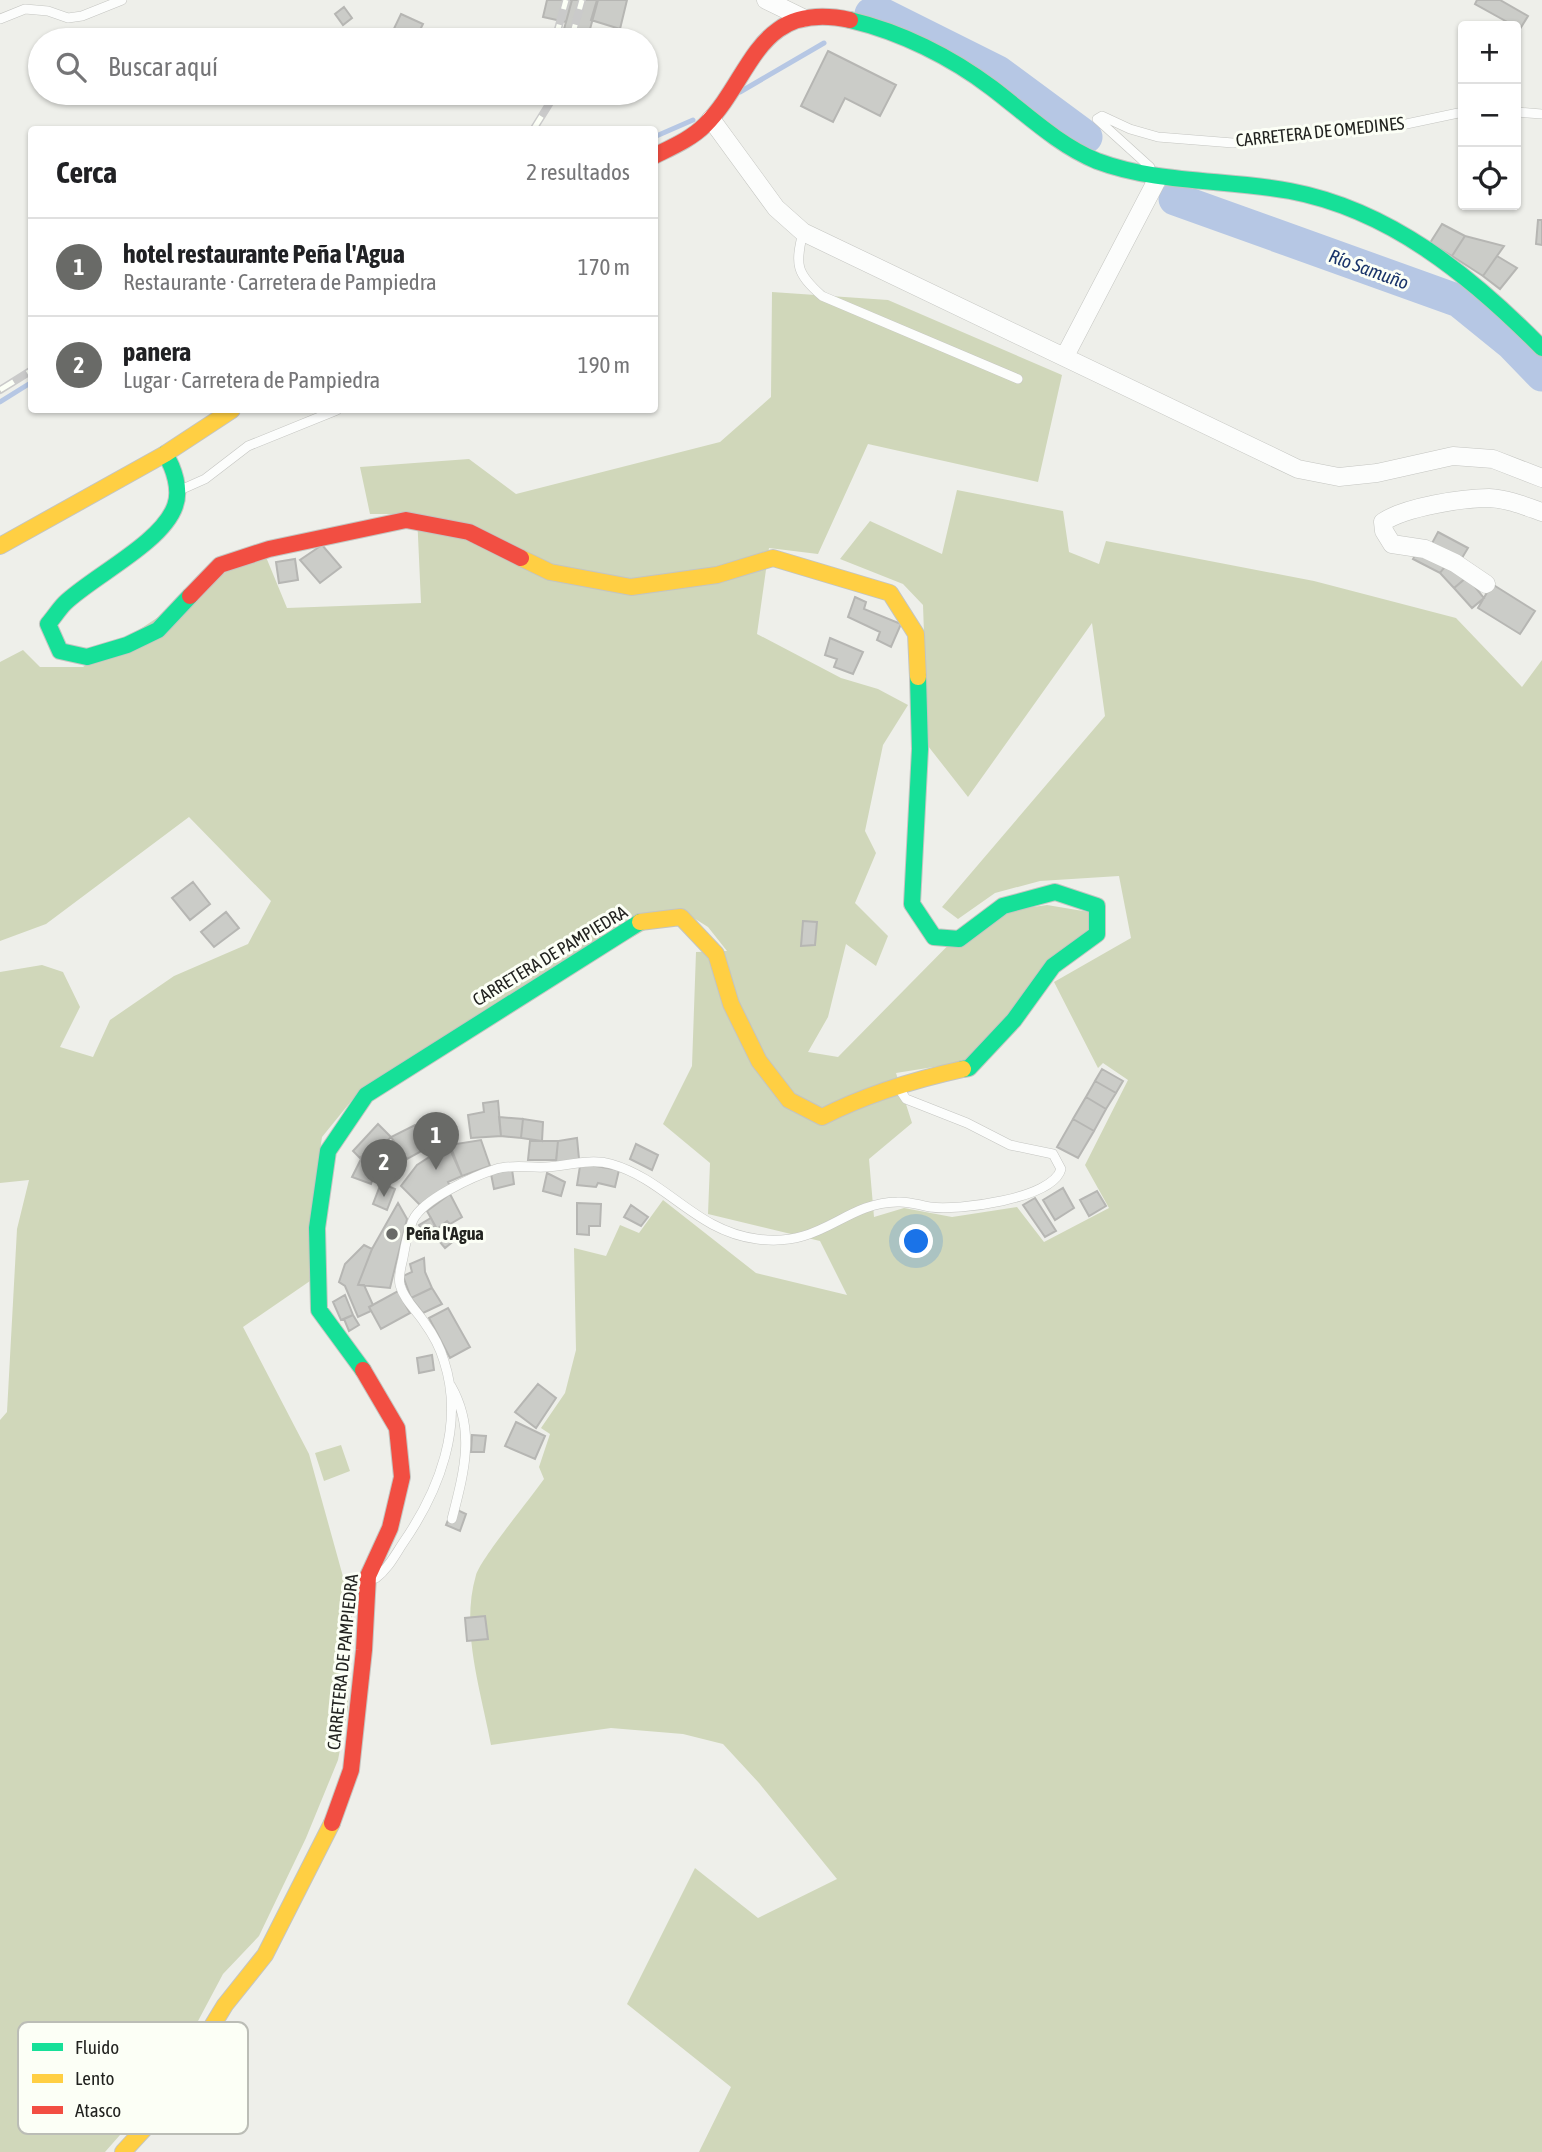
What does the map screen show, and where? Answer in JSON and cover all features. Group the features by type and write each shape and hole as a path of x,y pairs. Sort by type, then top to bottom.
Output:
{"street":[{"path":"766,0 803,18"},
{"path":"658,154 695,133 711,119 751,52 766,37 803,18 826,16 858,21 911,41 974,75 1066,144 1086,155 1157,178 1292,191 1353,210 1418,245 1478,286 1542,348"},
{"path":"711,119 776,208 803,232 1298,469 1339,477 1377,473 1453,457 1493,459 1542,478"},
{"path":"1065,356 1157,178"},
{"path":"0,546 37,528 165,454 227,413"},
{"path":"165,454 172,464 176,492"},
{"name":"CARRETERA DE PAMPIEDRA","path":"176,492 174,508 154,534 65,603 53,616 48,624 49,632 60,651 87,657 127,645 158,630 220,565 269,549 406,520 469,533 550,572 631,587 717,575 773,558 890,593 916,634 920,749 912,904 934,937 959,939 1003,906 1055,892 1097,906 1097,934 1053,966 1014,1020 969,1068 897,1086 822,1117 789,1100 759,1060 731,1004 716,954 681,917 635,923 366,1095 328,1151 317,1228 319,1310 369,1378 397,1428 402,1477 390,1528 368,1576 357,1731 351,1770 333,1821 265,1955 215,2022"},
{"path":"1486,584 1455,563 1425,549 1392,544 1384,531 1383,522 1413,510 1489,498 1521,504 1542,513"},
{"name":"CARRETERA DE PAMPIEDRA","path":"123,2152 143,2134"}],"lane":[{"path":"0,19 25,9 68,18 82,16 122,0"},
{"path":"1521,112 1542,114"},
{"name":"CARRETERA DE OMEDINES","path":"1157,178 1144,159 1126,147 1097,119 1102,116 1130,129 1158,137 1233,143 1392,127 1458,113"},
{"path":"803,232 797,259 800,274 822,296 1018,379"},
{"path":"176,492 205,479 248,446 330,413"},
{"path":"453,1519 467,1448 467,1433 460,1402 449,1381 439,1348 401,1285 405,1248 413,1219 421,1210 463,1182 497,1168 609,1163 638,1174 701,1221 739,1235 790,1241 814,1235 881,1202 908,1202 929,1207 971,1205 1041,1190 1059,1176 1061,1169 1053,1154 1010,1145 967,1123 906,1099 897,1086"},
{"path":"368,1584 382,1573 422,1515 443,1468 449,1439 449,1381"}],"green space":[{"path":"772,292 888,300 1062,375 1038,482 868,444 818,554 769,548 757,634 841,678 878,689 908,705 883,745 865,831 876,853 855,903 888,936 876,966 846,944 828,1017 808,1052 838,1057 978,915 1047,905 1089,912 1089,930 965,1062 896,1073 912,1123 869,1159 874,1217 904,1208 952,1217 1017,1207 1044,1242 1109,1208 1085,1165 1128,1080 1103,1063 1098,1068 1054,982 1131,938 1119,876 1040,881 995,893 958,919 942,907 1105,716 1092,623 968,797 928,746 923,605 903,584 840,559 870,521 942,554 957,490 1063,511 1069,552 1099,564 1106,541 1314,581 1456,618 1522,687 1542,660 1542,2152 699,2152 731,2087 627,2004 695,1868 758,1918 837,1879 759,1783 723,1744 683,1734 611,1728 491,1745 474,1660 470,1617 476,1575 480,1567 544,1479 539,1467 550,1434 541,1428 565,1393 576,1350 574,1248 606,1256 620,1225 639,1233 663,1200 756,1273 847,1295 820,1241 708,1214 710,1163 663,1124 692,1066 696,952 727,951 708,927 681,910 361,1089 322,1137 309,1228 310,1281 243,1327 309,1454 352,1609 348,1708 338,1760 306,1838 259,1936 223,1974 197,2022 18,2022 18,2134 121,2134 105,2152 0,2152 0,1420 7,1412 17,1229 29,1180 0,1183 0,972 42,965 63,972 80,1007 60,1047 93,1057 110,1020 174,976 248,944 271,901 189,817 46,924 0,941 0,662 23,650 40,667 83,667 226,572 266,557 287,608 421,603 417,514 370,514 360,467 469,459 516,494 720,442 771,397"},
{"path":"341,1445 350,1471 324,1481 315,1453"}],"building":[{"path":"547,0 572,0 566,22 543,17"},
{"path":"572,0 598,0 590,28 564,28"},
{"path":"597,0 627,0 620,28 591,20"},
{"path":"1477,0 1500,0 1528,16 1521,27 1521,21 1506,21 1475,4"},
{"path":"344,7 352,18 343,25 335,14"},
{"path":"401,14 423,24 421,28 394,28"},
{"path":"828,51 896,85 880,116 845,98 833,122 801,106"},
{"path":"1538,220 1542,220 1542,245 1536,244"},
{"path":"1442,224 1465,236 1452,256 1430,243"},
{"path":"1465,236 1504,246 1483,276 1452,256"},
{"path":"1497,256 1517,268 1500,289 1483,276"},
{"path":"1438,532 1468,548 1459,563 1430,547"},
{"path":"322,545 341,567 320,583 300,560"},
{"path":"1418,550 1446,565 1440,573 1413,559"},
{"path":"295,559 298,580 279,583 276,562"},
{"path":"1448,563 1467,577 1454,588 1440,573"},
{"path":"1467,577 1484,598 1472,608 1454,588"},
{"path":"1492,584 1535,611 1520,634 1478,608"},
{"path":"855,597 866,602 864,609 901,624 891,647 877,640 880,632 848,617"},
{"path":"830,638 863,652 853,674 834,667 837,659 825,655"},
{"path":"193,882 210,904 190,920 172,898"},
{"path":"226,912 239,928 214,947 201,932"},
{"path":"803,921 817,922 815,945 801,946"},
{"path":"1102,1069 1123,1081 1116,1093 1095,1081"},
{"path":"1095,1081 1116,1093 1106,1109 1086,1097"},
{"path":"1086,1097 1106,1109 1094,1131 1073,1119"},
{"path":"498,1101 501,1136 471,1138 468,1115 484,1112 483,1103"},
{"path":"499,1117 523,1119 521,1138 501,1136"},
{"path":"523,1119 543,1122 542,1141 521,1138"},
{"path":"1073,1119 1094,1131 1078,1158 1057,1147"},
{"path":"378,1124 391,1137 369,1158 363,1155 360,1158 353,1151"},
{"path":"434,1124 443,1139 429,1147 419,1132"},
{"path":"415,1125 429,1147 407,1159 391,1137"},
{"path":"577,1138 579,1159 556,1163 558,1141"},
{"path":"393,1140 407,1159 395,1175 377,1159"},
{"path":"481,1140 490,1166 462,1176 450,1145"},
{"path":"530,1141 558,1141 556,1160 528,1160"},
{"path":"636,1144 658,1155 652,1170 630,1159"},
{"path":"448,1145 462,1176 448,1182 451,1188 420,1205 401,1186 417,1165"},
{"path":"363,1155 377,1166 371,1184 352,1177"},
{"path":"580,1166 619,1170 615,1187 598,1183 596,1187 577,1185"},
{"path":"512,1169 514,1184 494,1189 491,1174"},
{"path":"547,1173 565,1182 561,1196 543,1191"},
{"path":"381,1183 395,1189 387,1210 373,1204"},
{"path":"1063,1188 1074,1208 1055,1220 1043,1200"},
{"path":"1097,1191 1106,1206 1089,1216 1080,1200"},
{"path":"450,1194 462,1217 450,1224 447,1221 437,1229 427,1211"},
{"path":"1035,1198 1056,1231 1045,1237 1023,1205"},
{"name":"Peña l'Agua","path":"398,1203 407,1219 390,1288 358,1285 372,1249"},
{"path":"577,1203 601,1204 600,1226 589,1226 589,1235 577,1234"},
{"path":"631,1205 648,1217 641,1226 624,1217"},
{"path":"431,1218 435,1226 424,1233 419,1225"},
{"path":"450,1232 456,1239 445,1248 439,1241"},
{"path":"364,1245 372,1249 358,1285 364,1285 373,1305 369,1307 371,1311 358,1317 345,1286 339,1282 345,1264"},
{"path":"424,1258 425,1272 432,1288 411,1298 403,1276 412,1272 410,1264"},
{"path":"432,1288 442,1304 423,1313 411,1298"},
{"path":"398,1291 410,1313 381,1329 369,1307"},
{"path":"345,1295 353,1315 341,1320 333,1302"},
{"path":"448,1308 470,1347 450,1358 429,1318"},
{"path":"353,1315 359,1325 349,1331 344,1319"},
{"path":"432,1355 434,1370 419,1373 417,1358"},
{"path":"538,1384 556,1398 536,1428 515,1412"},
{"path":"516,1422 545,1436 535,1459 505,1446"},
{"path":"472,1435 486,1436 484,1452 471,1452"},
{"path":"453,1508 466,1514 460,1531 446,1525"},
{"path":"485,1616 488,1639 467,1641 465,1618"}],"waterway":[{"name":"Río Samuño","path":"871,14 876,11 998,72 1086,137"},
{"path":"740,92 824,43"},
{"path":"658,135 693,120"},
{"name":"Río Samuño","path":"1175,199 1459,301 1512,344 1542,375"},
{"path":"0,402 28,384"}],"railway":[{"path":"558,28 566,0"},
{"path":"574,28 582,0"},
{"path":"535,126 549,105"},
{"path":"0,390 28,372"}],"traffic: fast":[{"path":"850,20 888,31 960,66 1055,137 1097,161 1144,174 1290,191 1327,200 1396,230 1458,272 1542,348"},
{"path":"165,454 174,472 177,486 177,500 168,520 142,546 65,603 48,624 60,651 87,657 127,645 158,630 190,596"},
{"path":"918,677 920,749 912,904 934,937 959,939 1003,906 1055,892 1097,906 1097,934 1053,966 1014,1020 969,1068 963,1069"},
{"path":"363,1370 319,1310 317,1228 328,1151 366,1095 640,922"}],"traffic: slow":[{"path":"0,546 165,454 227,413"},
{"path":"521,558 550,572 631,587 717,575 773,558 890,593 916,634 918,677"},
{"path":"640,922 681,917 716,954 731,1004 759,1061 789,1100 822,1117 891,1088 963,1069"},
{"path":"215,2022 265,1955 332,1823"},
{"path":"123,2152 140,2134"}],"traffic: jam":[{"path":"658,154 687,139 705,125 721,106 760,47 775,32 794,21 819,17 850,20"},
{"path":"190,596 220,565 269,549 406,520 469,532 521,558"},
{"path":"332,1823 351,1770 364,1650 368,1576 390,1528 402,1477 397,1428 363,1370"}],"place":[{"name":"hotel restaurante Peña l'Agua","path":"436,1170"},
{"name":"panera","path":"384,1197"},
{"name":"Peña l'Agua","path":"392,1234"}]}
